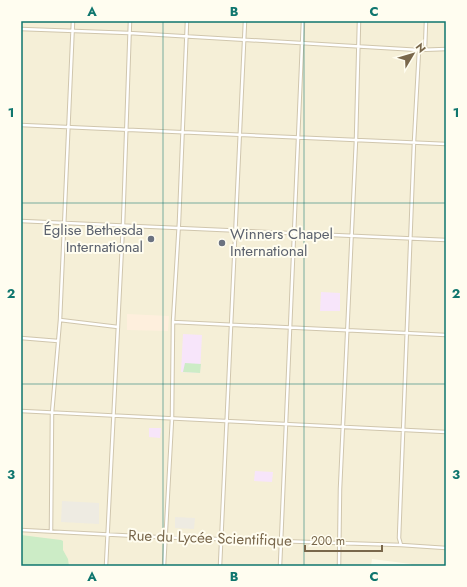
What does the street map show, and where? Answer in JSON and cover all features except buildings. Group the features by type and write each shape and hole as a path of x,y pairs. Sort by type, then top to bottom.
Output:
{"street":[{"path":"51,531 52,413 60,320 73,21"},
{"path":"106,566 123,225 125,129 130,21"},
{"path":"164,566 172,419 173,322 179,229 187,21"},
{"path":"220,566 245,21"},
{"path":"280,566 282,541 282,492 287,424 304,21"},
{"path":"339,566 342,427 356,140 359,21"},
{"path":"425,49 426,21"},
{"path":"21,30 129,33 419,50 446,49"},
{"path":"401,545 399,538 406,333 419,50"},
{"path":"21,125 446,144"},
{"path":"21,221 446,240"},
{"path":"60,320 118,326"},
{"path":"173,322 446,335"},
{"path":"21,338 58,340"},
{"path":"21,411 446,432"},
{"name":"Rue du Lycée Scientifique","path":"21,530 446,548"}],"shaded area":[{"path":"21,21 446,21 446,566 412,566 411,564 372,559 371,566 21,566"},
{"path":"321,292 340,293 340,311 320,311"},
{"path":"127,314 169,316 168,331 127,330"},
{"path":"183,334 202,335 200,373 181,372"},
{"path":"149,428 161,428 160,438 149,437"},
{"path":"255,471 273,472 272,482 254,481"},
{"path":"62,501 99,503 99,524 61,522"},
{"path":"175,517 195,518 194,529 175,528"}],"green space":[{"path":"185,363 201,364 200,373 183,372"},
{"path":"21,535 63,541 63,550 68,559 69,566 21,566"}],"place":[{"name":"Église Bethesda International","path":"151,239"},
{"name":"Winners Chapel International","path":"222,243"}]}
